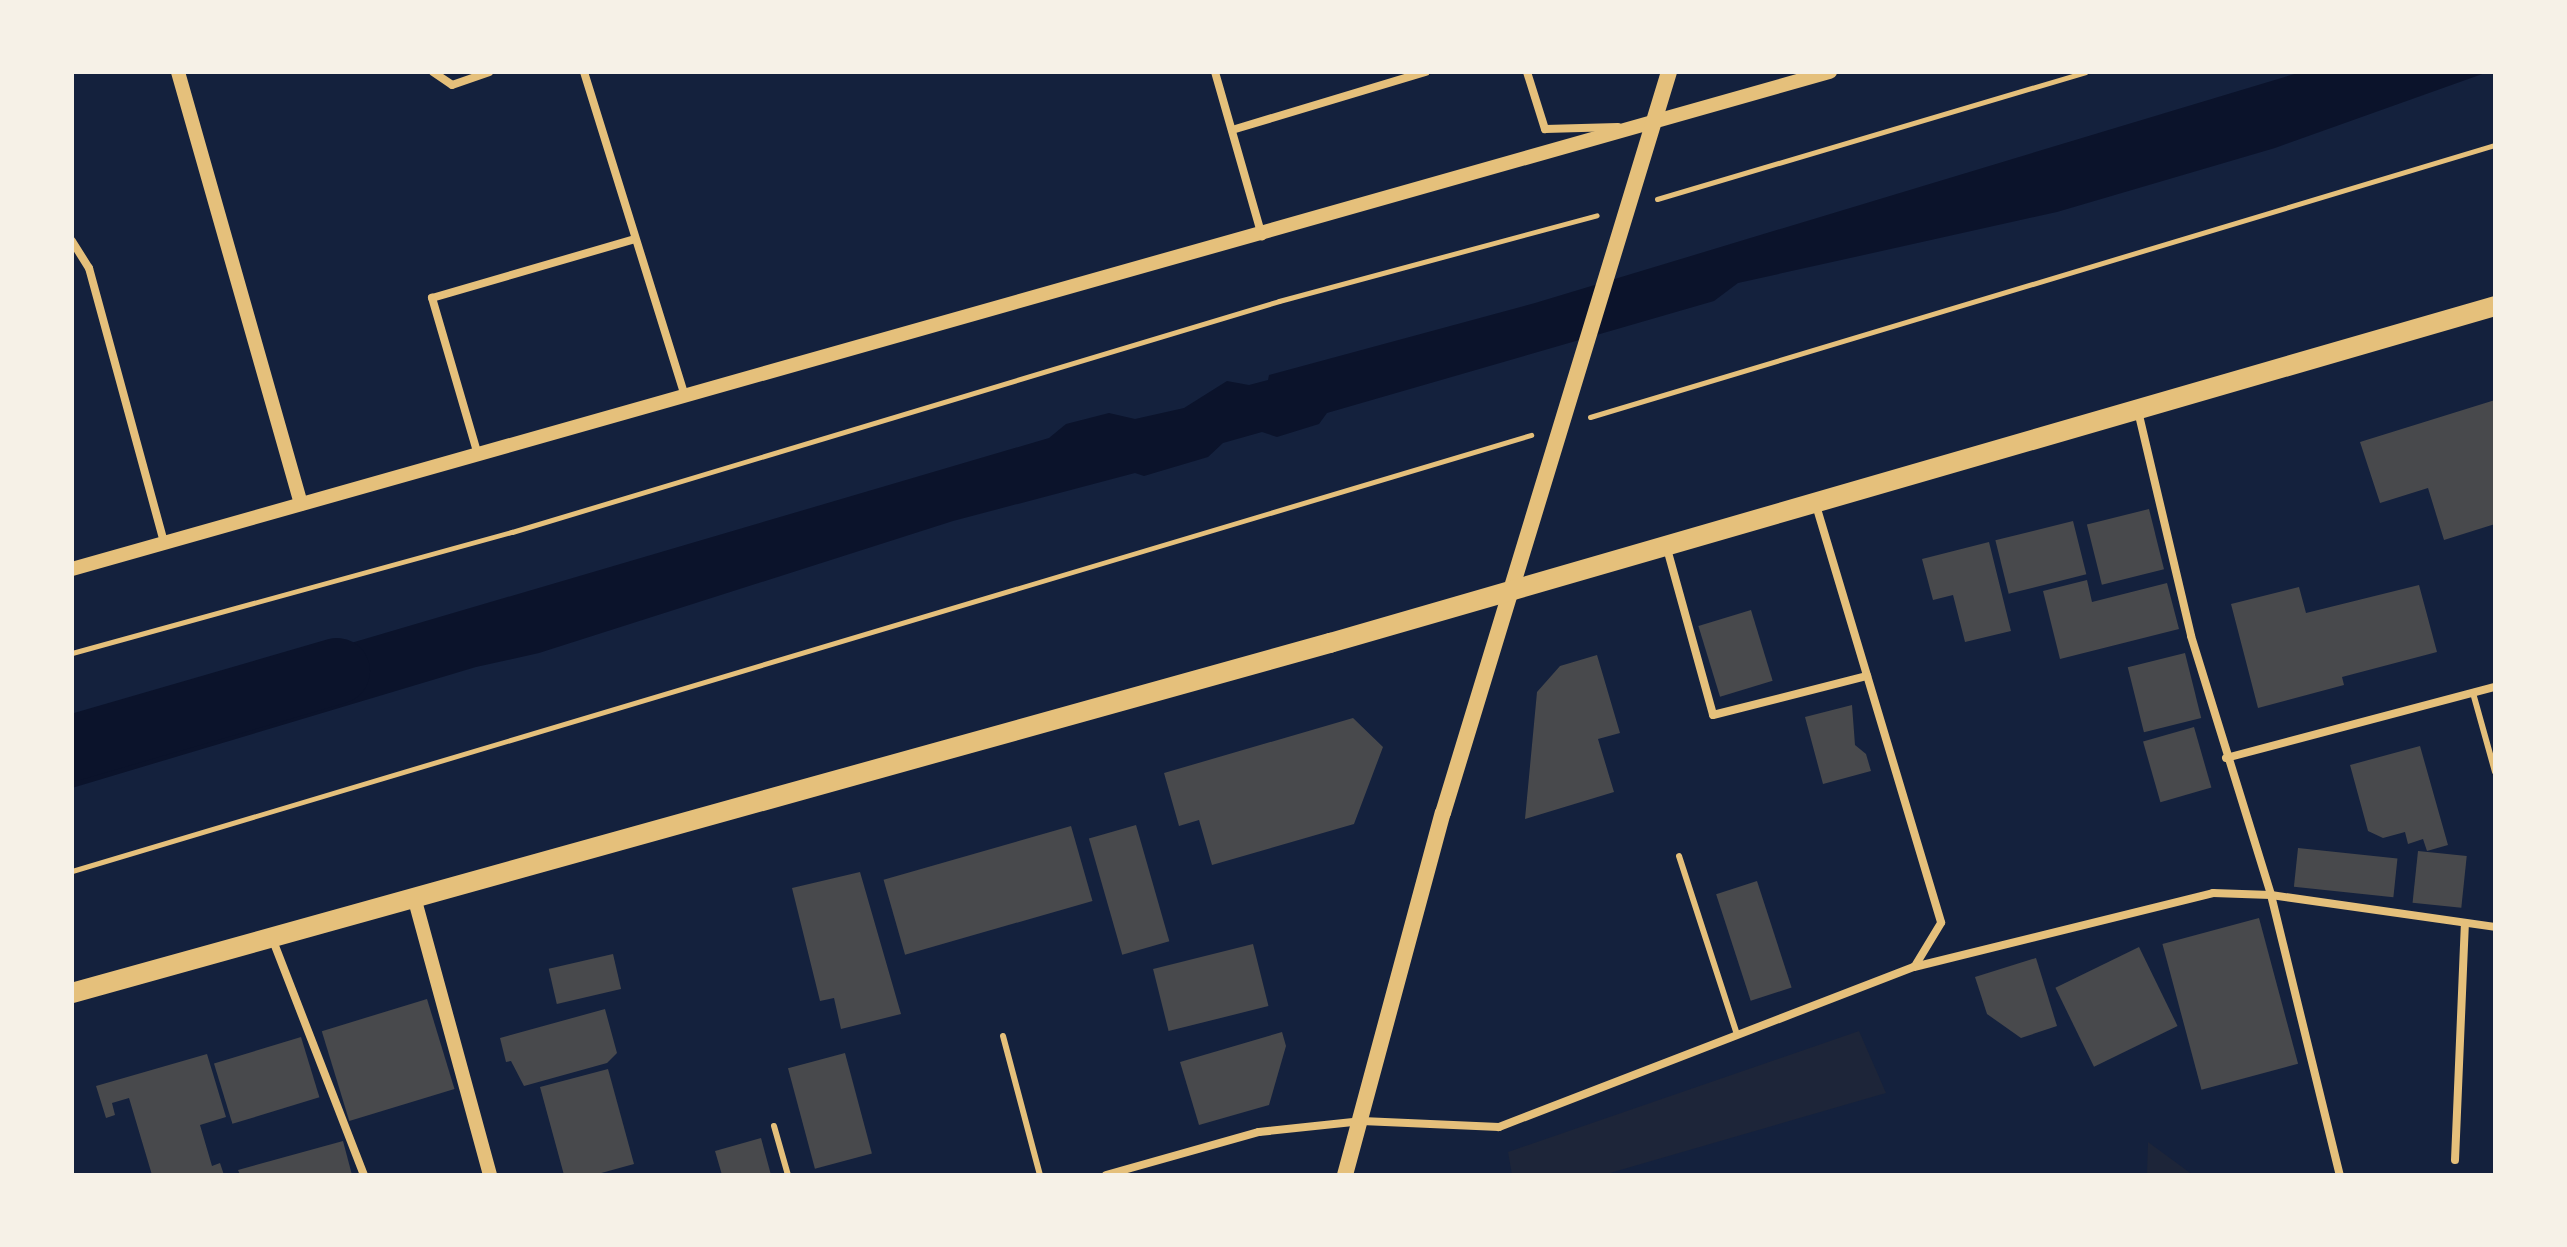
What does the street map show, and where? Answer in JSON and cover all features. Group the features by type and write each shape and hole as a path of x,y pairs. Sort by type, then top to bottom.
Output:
{"main road":[{"path":"1345,1175 1508,592 1669,72"},
{"path":"72,993 1508,592 1814,500 2495,306"}],"street":[{"path":"178,72 301,504"},
{"path":"433,72 452,85 489,72"},
{"path":"584,72 686,397"},
{"path":"1215,72 1262,237"},
{"path":"1232,130 1425,72"},
{"path":"1527,72 1545,129 1651,127"},
{"path":"72,569 1262,237 1651,127 1830,72"},
{"path":"478,455 432,298 635,239"},
{"path":"72,241 89,268 164,543"},
{"path":"2137,407 2226,758 2271,895 2340,1175"},
{"path":"1814,500 1941,923 1914,967"},
{"path":"1666,545 1713,715 1867,676"},
{"path":"2226,758 2495,687"},
{"path":"1106,1175 1259,1132 1362,1121 1499,1127 1914,967 2213,893 2271,895 2465,926 2495,927"},
{"path":"414,897 490,1175"},
{"path":"2455,1160 2465,926"},
{"path":"272,937 364,1175"}],"lane":[{"path":"2473,693 2495,772"},
{"path":"1679,856 1737,1035"},
{"path":"1003,1036 1040,1175"},
{"path":"774,1126 788,1175"}],"path":[{"path":"1921,121 2086,72"},
{"path":"1578,421 2495,145"},
{"path":"72,653 512,532 1279,301"},
{"path":"72,871 1547,430"}],"shaded area":[{"path":"2301,72 2488,72 2275,148 2057,212 1738,283 1714,301 1327,413 1319,424 1277,437 1262,432 1223,443 1208,457 1144,476 1135,473 953,521 539,653 476,667 72,788 72,725 1049,438 1066,424 1109,413 1135,419 1184,408 1227,381 1249,385 1268,380 1269,375 1535,303","holes":["246,694 254,707 242,717 147,745 136,738 139,726 148,722"]},
{"path":"1859,1031 1886,1093 1603,1175 1512,1175 1508,1152"},
{"path":"2148,1142 2193,1175 2147,1175"}],"building":[{"path":"2495,400 2495,524 2444,540 2428,488 2380,503 2360,442"},
{"path":"2149,509 2164,569 2102,585 2087,524"},
{"path":"2073,521 2086,574 2009,594 1995,540"},
{"path":"1989,542 2011,631 1965,642 1953,595 1933,600 1922,559"},
{"path":"2087,580 2092,602 2167,583 2179,629 2060,659 2043,591"},
{"path":"2419,585 2437,652 2342,677 2344,685 2258,708 2231,604 2299,587 2306,613"},
{"path":"1751,610 1773,681 1720,697 1698,626"},
{"path":"2185,653 2201,718 2144,732 2128,667"},
{"path":"1597,655 1620,733 1598,739 1614,792 1525,819 1537,692 1560,666"},
{"path":"1852,705 1855,745 1866,754 1871,771 1823,784 1805,717"},
{"path":"1353,718 1383,747 1354,824 1212,865 1199,820 1179,826 1164,773"},
{"path":"2194,727 2211,788 2160,802 2143,742"},
{"path":"2420,746 2448,845 2427,851 2423,839 2408,844 2405,832 2383,838 2368,831 2350,765"},
{"path":"1136,825 1169,941 1122,955 1089,839"},
{"path":"1071,826 1092,901 905,955 884,880"},
{"path":"2298,848 2397,858 2393,897 2294,887"},
{"path":"2418,851 2467,856 2461,908 2413,903"},
{"path":"860,872 901,1014 841,1029 834,998 820,1001 792,888"},
{"path":"1757,881 1792,988 1751,1001 1716,894"},
{"path":"2259,918 2298,1064 2201,1090 2162,944"},
{"path":"1253,944 1268,1006 1169,1031 1153,969"},
{"path":"2139,947 2178,1026 2094,1067 2055,988"},
{"path":"613,954 621,989 557,1004 549,969"},
{"path":"2036,958 2057,1026 2021,1038 1987,1014 1975,977"},
{"path":"427,999 454,1089 349,1121 322,1031"},
{"path":"605,1009 617,1053 607,1063 524,1086 511,1061 506,1062 500,1038"},
{"path":"1282,1032 1286,1046 1269,1105 1199,1125 1180,1062"},
{"path":"301,1037 319,1097 232,1124 214,1064"},
{"path":"845,1053 872,1153 815,1169 788,1068"},
{"path":"207,1054 226,1117 200,1125 212,1166 220,1163 224,1175 152,1175 129,1098 112,1103 115,1115 106,1118 96,1086"},
{"path":"608,1069 634,1164 594,1175 564,1175 540,1087"},
{"path":"761,1138 771,1175 722,1175 715,1151"},
{"path":"343,1141 352,1175 240,1175 238,1170"}],"waterway":[{"path":"72,748 337,671"}]}
